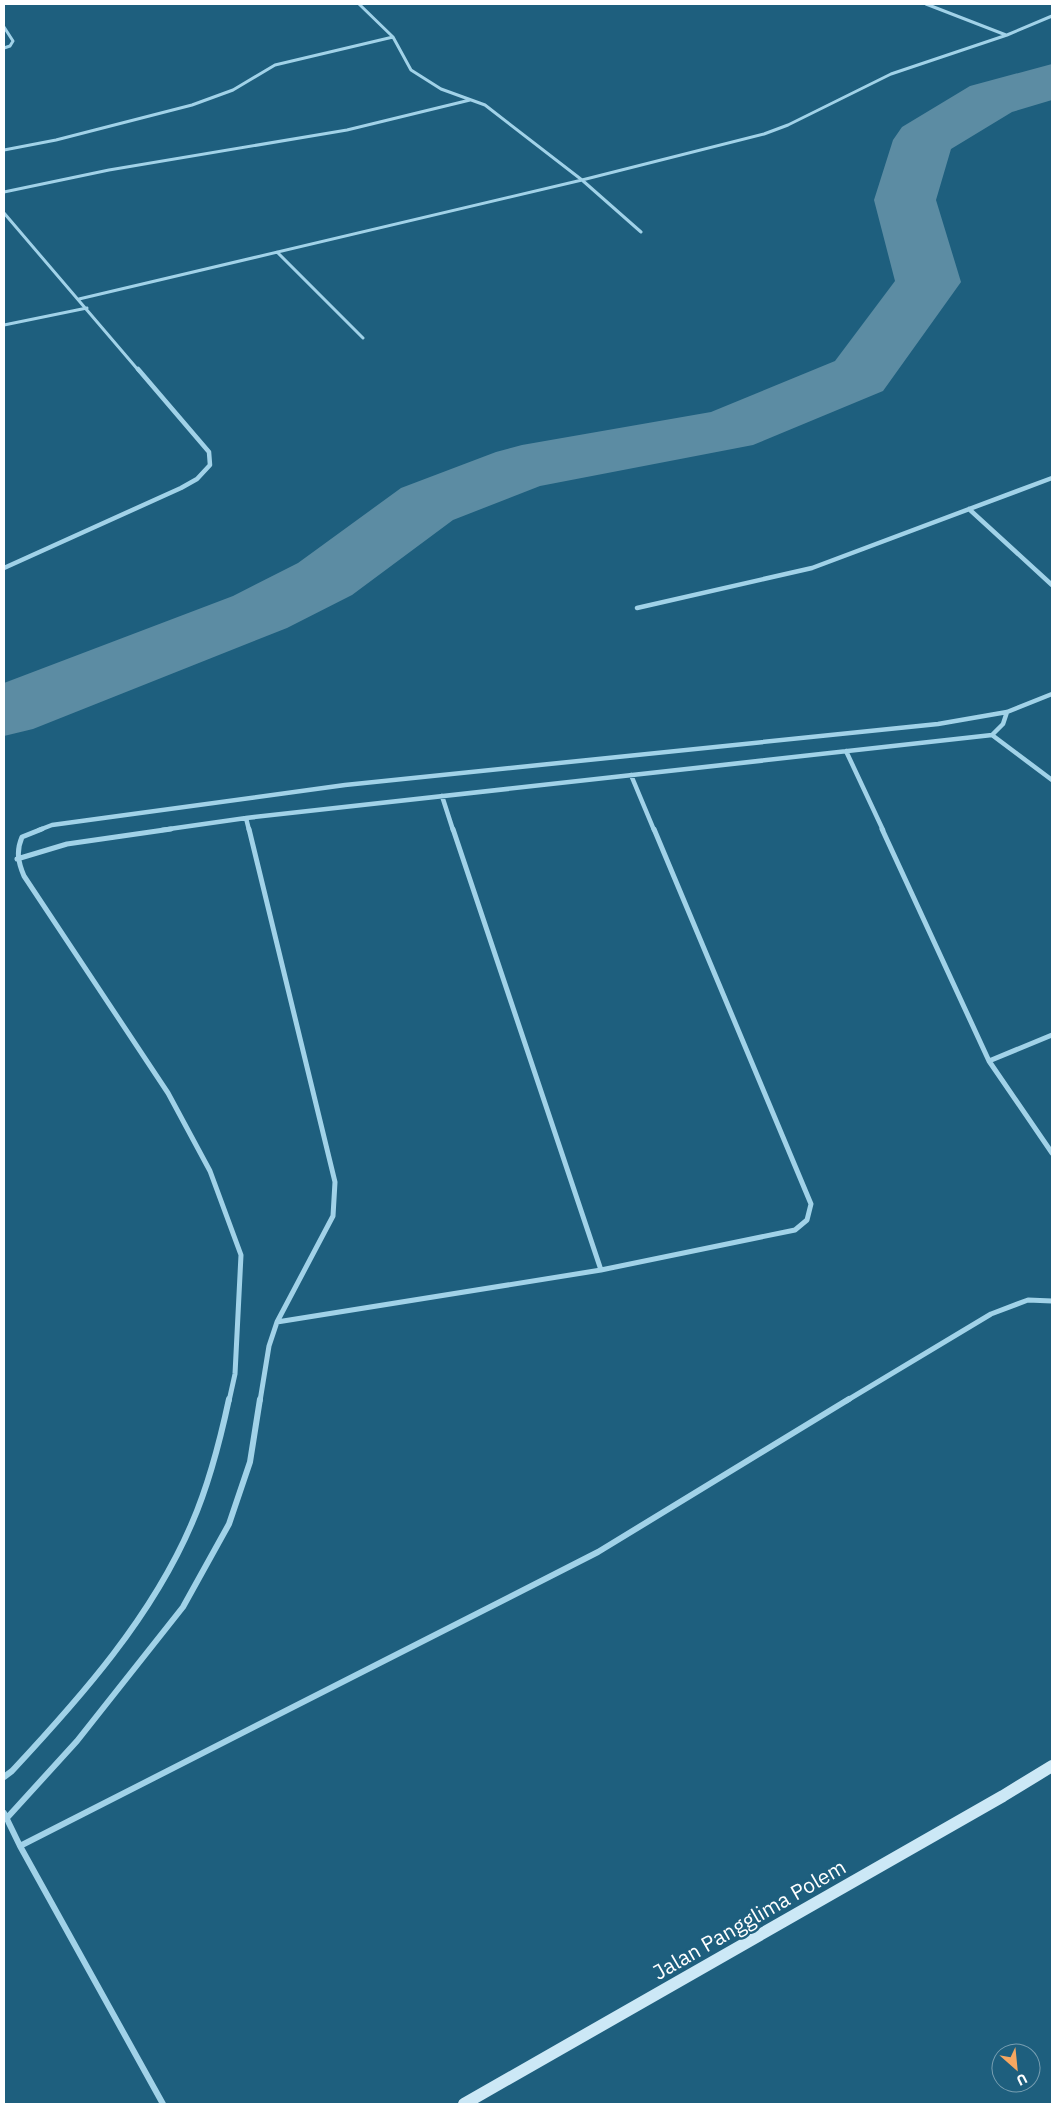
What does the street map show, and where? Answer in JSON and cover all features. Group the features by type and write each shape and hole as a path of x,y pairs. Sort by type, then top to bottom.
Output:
{"street":[{"path":"359,4 393,37 411,70 441,89 485,105 582,180 641,232"},
{"path":"926,4 1007,35"},
{"path":"79,299 582,180 764,134 788,125 891,74 1007,35 1052,16"},
{"path":"4,26 13,41 10,46 4,48"},
{"path":"4,150 56,140 192,105 233,90 275,65 393,37"},
{"path":"4,192 109,170 346,130 470,100"},
{"path":"4,213 209,452 210,465 197,479 181,488 4,568"},
{"path":"277,252 363,338"},
{"path":"4,325 87,308"},
{"path":"637,608 812,568 1052,478"},
{"path":"969,509 1052,586"},
{"path":"4,1777 12,1771 73,1706 118,1649 161,1583 192,1524 219,1444 235,1374 241,1254 210,1171 168,1093 31,888 17,859 18,845 22,837 52,825 345,784 938,724 1007,712 1052,694"},
{"path":"17,859 67,844 246,818 992,735 1004,724 1007,712"},
{"path":"992,735 1052,780"},
{"path":"846,751 988,1062 1052,1153"},
{"path":"277,1322 600,1270 795,1230 805,1224 810,1217 810,1204 631,775"},
{"path":"442,796 600,1270"},
{"path":"163,2104 5,1816 77,1741 183,1607 229,1524 250,1462 269,1346 277,1322 332,1216 336,1182 246,818"},
{"path":"988,1062 1052,1035"},
{"path":"20,1846 598,1552 727,1472 991,1314 1020,1301 1038,1298 1052,1301"},
{"name":"Jalan Pangglima Polem","path":"464,2104 1004,1796 1052,1766"}],"waterway":[{"path":"4,711 260,612 325,579 427,504 522,467 728,430 859,376 928,282 905,200 923,140 991,99 1052,81"}]}
